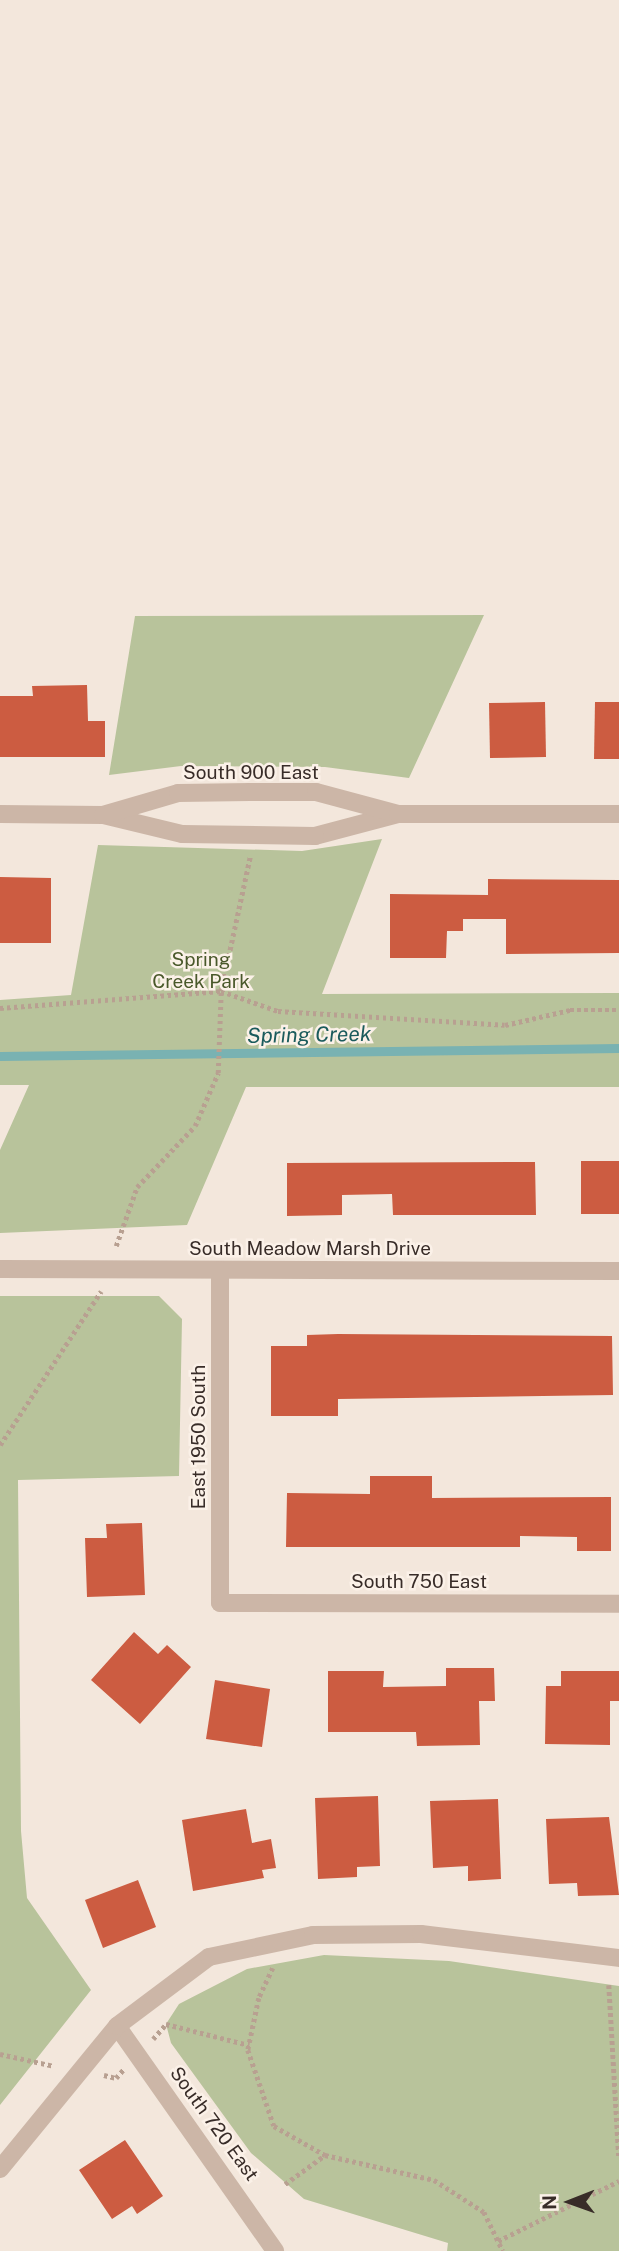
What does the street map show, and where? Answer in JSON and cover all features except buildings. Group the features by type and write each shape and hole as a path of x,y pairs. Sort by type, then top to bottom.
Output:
{"street":[{"name":"South 900 East","path":"103,815 177,793 250,792 317,792 398,814"},
{"name":"South 900 East","path":"0,814 103,815 182,834 315,836 398,814 619,814"},
{"name":"South Meadow Marsh Drive","path":"0,1269 619,1271"},
{"name":"East 1950 South","path":"220,1270 220,1603"},
{"name":"South 750 East","path":"220,1603 619,1604"},
{"path":"0,2169 117,2026 209,1957 313,1934 421,1934 619,1958"},
{"name":"South 720 East","path":"117,2026 276,2249"}],"path":[{"path":"116,1244 137,1187 195,1126 218,1073 221,991 252,850"},
{"path":"0,1008 221,991 278,1012 505,1025 570,1010 619,1010"},
{"path":"0,1445 10,1421 98,1300"},
{"path":"274,1968 249,2045 274,2126 325,2155 434,2179 484,2212 503,2251"},
{"path":"609,1984 619,2157"},
{"path":"166,2024 249,2045"},
{"path":"0,2054 41,2064"},
{"path":"285,2184 325,2155"},
{"path":"498,2241 619,2181"}],"green space":[{"path":"484,615 409,778 325,767 181,766 109,775 135,616"},
{"name":"Spring Creek Park","path":"382,839 322,994 619,993 619,1087 246,1087 187,1225 0,1233 0,1150 29,1085 0,1085 0,1000 71,995 98,845 302,851"},
{"path":"0,1296 159,1296 182,1319 179,1476 18,1480 21,1831 27,1898 91,1990 0,2105"},
{"path":"324,1955 449,1961 619,1986 619,2251 447,2251 448,2243 304,2199 251,2153 171,2043 166,2024 179,2004 247,1969"}],"waterway":[{"name":"Spring Creek","path":"0,1056 619,1048"}]}
